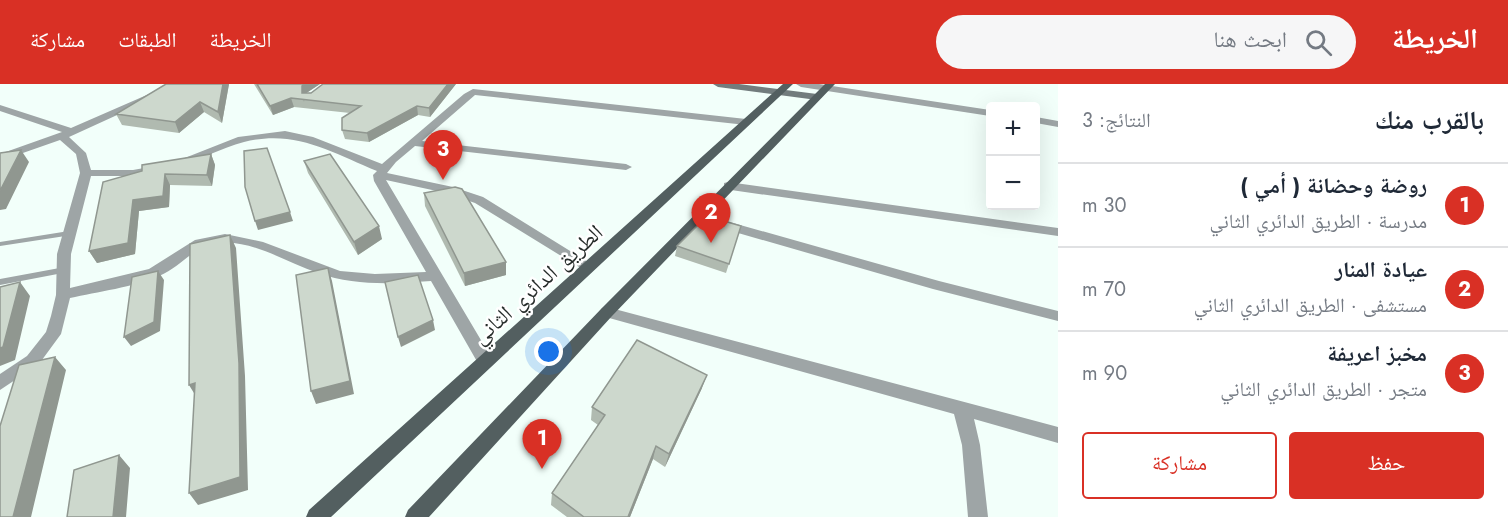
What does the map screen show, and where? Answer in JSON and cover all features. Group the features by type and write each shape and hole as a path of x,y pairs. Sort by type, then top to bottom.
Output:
{"main road":[{"path":"718,84 824,90"},
{"name":"الطريق الدائري الثاني","path":"316,517 783,88"},
{"path":"415,517 607,312 824,90"}],"street":[{"path":"0,158 66,134 180,84"},
{"path":"801,84 824,90 986,112"},
{"path":"485,361 380,181 381,172 473,92 746,122"},
{"path":"0,108 66,134 81,153 86,173 64,254 63,296 53,334 33,360 0,383"},
{"path":"1040,121 1058,124"},
{"path":"86,173 114,174 150,170 242,139 285,134 309,139 381,172 478,200 590,267"},
{"path":"413,143 626,167"},
{"path":"728,186 1058,232"},
{"path":"699,218 938,286 1058,316"},
{"path":"63,296 154,273 195,244 222,239 252,243 340,275 389,279 436,276"},
{"path":"607,312 1058,435"},
{"path":"962,410 970,446 978,517"}],"lane":[{"path":"0,244 69,233"},
{"path":"0,282 64,270"}],"building":[{"path":"166,84 223,84 218,112 200,102 175,122 116,114"},
{"path":"257,84 305,84 302,86 302,93 311,93 323,84 448,84 429,108 417,106 367,133 342,130 342,118 361,106 291,98 270,106"},
{"path":"267,148 290,212 255,221 245,187 244,151"},
{"path":"21,150 0,191 0,153"},
{"path":"211,154 207,175 165,174 163,196 133,200 128,243 89,251 103,182 142,171 142,165"},
{"path":"330,154 379,226 354,242 304,161"},
{"path":"455,187 462,189 506,262 464,273 424,193"},
{"path":"707,216 741,226 729,264 677,246"},
{"path":"230,235 239,363 240,477 189,493 195,383 189,385 190,244"},
{"path":"328,268 350,381 311,391 296,275"},
{"path":"158,271 154,322 124,337 132,277"},
{"path":"418,275 433,320 398,337 385,282"},
{"path":"20,282 3,347 0,348 0,287"},
{"path":"637,340 707,375 669,454 656,446 628,517 584,517 552,493 605,415 592,407"},
{"path":"55,357 13,517 0,517 0,426 19,365"},
{"path":"119,455 113,517 67,517 74,470"}],"place":[{"name":"مخبز اعريفة","path":"443,180"},
{"name":"عيادة المنار","path":"711,243"},
{"name":"روضة وحضانة ( أمي )","path":"542,469"}]}
